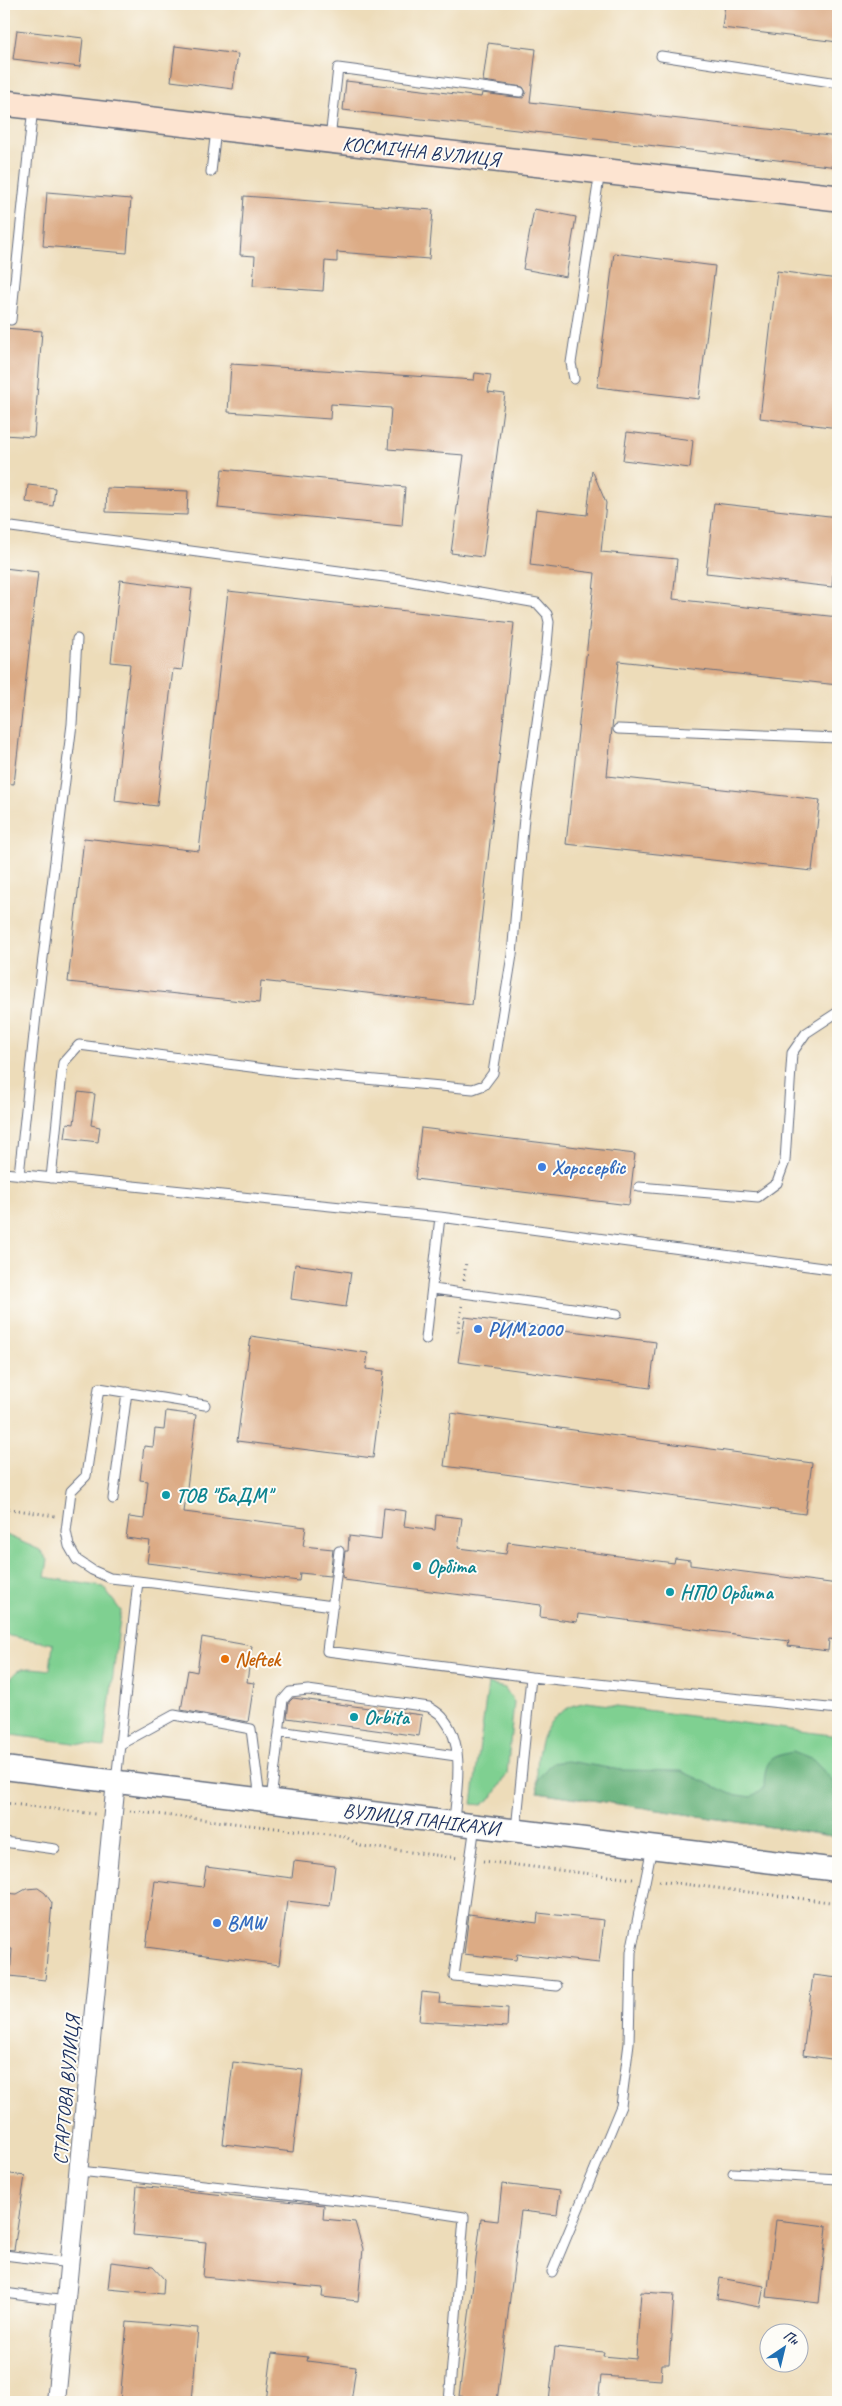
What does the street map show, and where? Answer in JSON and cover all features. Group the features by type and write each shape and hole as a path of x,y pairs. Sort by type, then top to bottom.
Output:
{"main road":[{"name":"КОСМІЧНА ВУЛИЦЯ","path":"4,103 838,198"}],"street":[{"name":"ВУЛИЦЯ ПАНІКАХИ","path":"4,1768 838,1870"},
{"name":"СТАРТОВА ВУЛИЦЯ","path":"56,2402 80,2171 116,1781"}],"lane":[{"path":"661,56 838,83"},
{"path":"329,141 338,68 520,92"},
{"path":"4,319 11,320 33,107"},
{"path":"211,172 216,127"},
{"path":"574,379 571,364 600,171"},
{"path":"4,526 399,579 517,599 537,603 547,614 549,622 524,818 512,955 494,1073 484,1086 473,1089 289,1072 79,1045 63,1063 51,1178"},
{"path":"19,1175 37,1006 72,724 78,639"},
{"path":"618,729 838,738"},
{"path":"639,1187 758,1197 777,1183 785,1161 792,1053 806,1033 838,1012"},
{"path":"4,1173 440,1218 838,1270"},
{"path":"426,1339 440,1218"},
{"path":"432,1289 617,1314"},
{"path":"205,1405 99,1388 86,1476 71,1491 66,1531 68,1546 77,1560 110,1578 333,1606"},
{"path":"113,1499 127,1392"},
{"path":"339,1551 327,1651 531,1677 838,1709"},
{"path":"116,1781 138,1581"},
{"path":"516,1830 531,1677"},
{"path":"265,1800 279,1731 283,1700 290,1692 308,1690 429,1707 444,1719 455,1741 464,1824 471,1859 454,1976 557,1986"},
{"path":"121,1744 174,1715 251,1729 265,1800"},
{"path":"279,1731 456,1756"},
{"path":"4,1842 54,1849"},
{"path":"552,2272 621,2106 629,2043 631,1952 652,1847"},
{"path":"80,2171 392,2206 464,2217 449,2402"},
{"path":"733,2173 838,2179"},
{"path":"4,2255 70,2264"},
{"path":"4,2293 66,2301"}],"path":[{"path":"461,1317 458,1331 463,1332"},
{"path":"4,1508 67,1518"},
{"path":"4,1803 114,1816 131,1811 344,1836 361,1846 838,1903"}],"green space":[{"path":"4,1534 40,1550 48,1560 45,1577 103,1587 121,1611 104,1747 4,1734 5,1697 10,1680 22,1669 50,1670 53,1644 4,1635"},
{"path":"488,1684 505,1688 514,1702 507,1774 493,1797 482,1805 472,1804"},
{"path":"587,1702 838,1736 838,1837 538,1792 537,1762 543,1735 550,1723 559,1714 571,1706"},
{"path":"793,1752 813,1760 838,1786 838,1837 538,1792 537,1780 551,1763 567,1761 621,1770 681,1771 731,1794 751,1797 764,1788 765,1772 769,1762 778,1756"}],"building":[{"path":"725,4 838,4 838,42 722,28"},
{"path":"17,30 83,38 80,67 13,59"},
{"path":"488,43 536,49 530,102 838,137 838,167 343,110 346,81 481,97 482,93 523,98 526,92 523,87 483,81"},
{"path":"175,46 238,54 233,89 171,81"},
{"path":"47,192 131,199 127,253 43,246"},
{"path":"244,196 433,210 429,259 337,252 337,262 325,261 323,291 253,286 255,256 240,255"},
{"path":"534,209 576,217 566,277 523,269"},
{"path":"614,253 715,266 699,399 597,387"},
{"path":"777,271 838,279 838,428 760,418"},
{"path":"4,328 42,331 34,437 4,435"},
{"path":"231,364 474,380 475,373 491,375 488,392 505,394 483,557 451,553 464,455 388,449 391,408 331,404 330,419 228,412"},
{"path":"627,432 693,440 690,468 623,460"},
{"path":"222,469 405,487 402,526 218,508"},
{"path":"592,470 606,503 601,552 677,559 673,599 838,617 838,685 619,661 607,776 820,800 812,871 566,844 595,573 530,565 536,509 587,515"},
{"path":"28,485 55,488 53,506 26,502"},
{"path":"107,488 188,491 187,515 106,512"},
{"path":"714,503 838,517 832,587 706,573"},
{"path":"4,568 38,572 14,784 4,783"},
{"path":"120,580 192,589 182,670 173,669 157,806 115,801 130,664 111,662"},
{"path":"228,591 514,623 472,1005 261,981 259,1003 68,982 84,838 199,851"},
{"path":"78,1092 95,1094 91,1125 100,1127 98,1142 65,1138 67,1123 74,1124"},
{"path":"421,1128 635,1154 629,1205 415,1179"},
{"path":"295,1264 351,1272 346,1307 291,1299"},
{"path":"465,1317 656,1342 650,1388 458,1362"},
{"path":"251,1336 368,1353 366,1369 384,1371 373,1458 237,1441"},
{"name":"ТОВ \"БаДМ\"","path":"166,1411 196,1415 184,1512 306,1527 303,1546 333,1549 330,1576 300,1573 299,1581 147,1563 150,1541 126,1538 129,1517 144,1519 148,1481 140,1480 144,1446 153,1447 155,1429 164,1430"},
{"path":"451,1413 812,1463 805,1514 444,1466"},
{"name":"НПО Орбита","path":"384,1508 406,1511 404,1526 435,1530 436,1515 462,1518 458,1548 506,1554 508,1542 674,1563 675,1558 690,1560 690,1565 838,1584 838,1640 829,1639 828,1651 788,1646 789,1641 578,1614 577,1622 540,1617 541,1605 344,1580 345,1578 342,1577 345,1551 348,1551 349,1536 381,1540"},
{"path":"202,1637 252,1646 247,1682 254,1683 248,1722 181,1710 188,1670 197,1672"},
{"name":"Orbita","path":"293,1698 422,1715 419,1736 287,1718 289,1702"},
{"name":"BMW","path":"294,1861 335,1866 330,1906 287,1901 279,1965 146,1947 155,1881 203,1887 206,1867 292,1878"},
{"path":"38,1888 45,1893 52,1903 45,1980 10,1976 12,1949 6,1948 6,1939 4,1939 4,1893 17,1894 26,1889"},
{"path":"538,1913 604,1920 599,1963 517,1954 516,1960 464,1954 469,1914 537,1923"},
{"path":"813,1975 838,1978 838,2060 803,2055"},
{"path":"422,1992 440,1994 439,2003 508,2008 507,2027 419,2021"},
{"path":"233,2062 303,2070 293,2152 223,2144"},
{"path":"4,2173 25,2176 14,2250 4,2249"},
{"path":"502,2184 560,2191 557,2215 521,2211 497,2401 459,2396 481,2219 498,2221"},
{"path":"137,2186 324,2205 323,2219 355,2222 363,2249 358,2301 322,2297 323,2288 203,2277 206,2242 133,2235"},
{"path":"776,2220 827,2226 819,2303 767,2297"},
{"path":"111,2262 153,2267 164,2279 163,2294 108,2289"},
{"path":"720,2278 764,2286 760,2307 717,2299"},
{"path":"641,2292 674,2294 669,2364 662,2364 661,2380 601,2376 598,2402 549,2402 555,2347 604,2352 603,2356 636,2359"},
{"path":"127,2322 198,2328 192,2402 120,2402"},
{"path":"272,2353 308,2357 307,2361 356,2367 351,2402 266,2402"}],"place":[{"name":"Хорссервіс","path":"542,1167"},
{"name":"РИМ2000","path":"478,1329"},
{"name":"ТОВ \"БаДМ\"","path":"166,1495"},
{"name":"Орбіта","path":"417,1566"},
{"name":"НПО Орбита","path":"670,1592"},
{"name":"Neftek","path":"225,1659"},
{"name":"Orbita","path":"354,1717"},
{"name":"BMW","path":"217,1923"}]}
